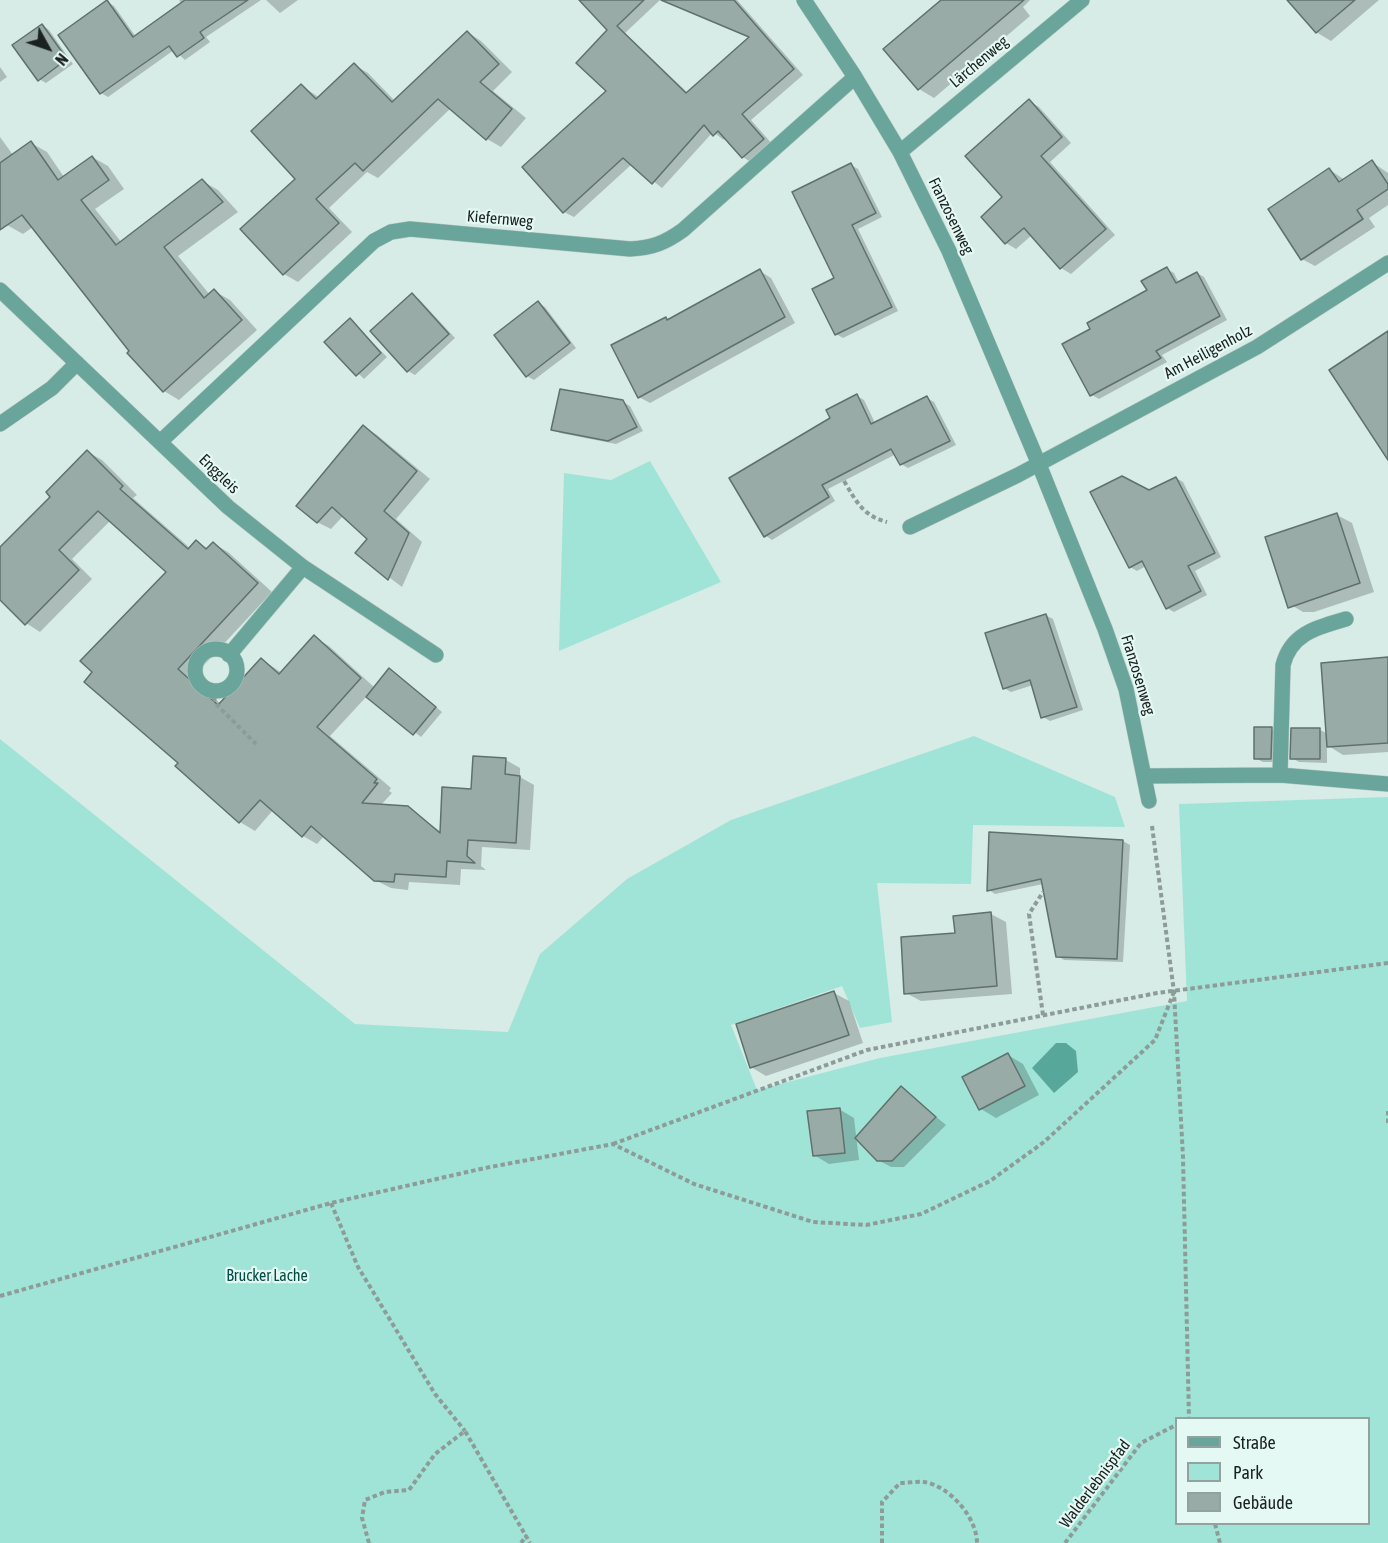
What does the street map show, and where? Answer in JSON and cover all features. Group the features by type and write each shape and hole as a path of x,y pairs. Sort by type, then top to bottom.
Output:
{"street":[{"name":"Franzosenweg","path":"804,0 855,77 900,152 949,251 1038,462 1126,689 1149,801"},
{"name":"Lärchenweg","path":"900,152 1082,0"},
{"name":"Kiefernweg","path":"160,442 374,241 392,232 410,229 630,249 650,248 667,242 683,230 855,77"},
{"name":"Am Heiligenholz","path":"1038,462 1257,347 1388,263"},
{"name":"Enggleis","path":"0,290 228,507 303,567 436,655"},
{"path":"0,424 52,388 77,363"},
{"path":"910,527 1018,475 1038,462"},
{"path":"229,655 303,567"},
{"path":"1280,775 1283,664 1286,653 1307,632 1346,619"},
{"path":"219,650 229,655 235,663 235,678 225,688 211,690 204,687 196,676 197,662 205,652 219,650"},
{"path":"1144,776 1280,775 1388,784"}],"path":[{"path":"844,481 861,510 875,519 910,527"},
{"path":"211,690 216,704 256,744"},
{"path":"1149,801 1174,992 1183,1157 1189,1417"},
{"path":"1042,1015 1029,914 1043,892"},
{"path":"0,1296 331,1203 485,1168 613,1144 867,1050 1157,993 1388,963"},
{"path":"613,1144 694,1184 813,1222 866,1225 921,1214 990,1181 1044,1142 1155,1040 1174,992"},
{"path":"1388,1111 1388,1124"},
{"path":"331,1203 358,1268 435,1394 465,1431 530,1543"},
{"name":"Walderlebnispfad","path":"1065,1543 1141,1443 1175,1426"},
{"path":"369,1543 362,1518 365,1500 385,1492 409,1490 435,1454 465,1431"},
{"path":"882,1543 882,1502 900,1484 926,1482 958,1500 977,1530 977,1543"},
{"path":"1215,1525 1220,1543"},
{"path":"521,1543 527,1535"}],"green space":[{"path":"650,461 721,582 559,651 564,473 611,480"},
{"name":"Brucker Lache","path":"974,736 1115,797 1125,827 973,825 971,884 877,883 892,1022 860,1028 842,986 731,1025 757,1090 880,1058 1187,1001 1179,804 1388,797 1388,1543 0,1543 0,739 355,1024 508,1032 540,954 627,879 731,820"}],"shaded area":[{"path":"1056,1043 1066,1043 1076,1051 1078,1072 1054,1093 1032,1068"}],"building":[{"path":"107,0 133,37 185,0 248,0 200,32 204,38 177,57 169,46 100,94 58,35"},
{"path":"579,0 644,0 617,26 686,93 749,37 661,0 734,0 794,69 742,114 764,139 742,158 718,131 713,136 704,125 652,184 623,158 563,213 522,167 606,91 576,63 607,30"},
{"path":"941,0 1024,0 918,90 883,49"},
{"path":"1287,0 1355,0 1316,33"},
{"path":"42,24 67,59 38,81 12,45"},
{"path":"467,31 499,64 480,82 512,109 486,140 438,99 363,171 355,163 316,199 339,223 283,275 240,229 295,179 251,131 301,84 316,99 354,63 392,102"},
{"path":"1029,99 1062,137 1041,156 1106,229 1060,269 1024,228 1005,244 981,217 1002,197 965,156"},
{"path":"31,141 58,180 92,156 109,180 81,200 116,245 202,179 223,202 164,247 204,298 214,289 242,320 163,392 127,353 129,351 22,215 0,230 0,163"},
{"path":"1372,160 1388,184 1388,189 1357,210 1363,219 1301,260 1268,209 1329,168 1339,182"},
{"path":"851,163 876,213 852,225 892,307 835,335 812,289 834,278 792,192"},
{"path":"1167,267 1176,283 1197,272 1220,316 1156,351 1161,358 1090,396 1062,344 1090,329 1087,323 1147,290 1141,281"},
{"path":"760,269 785,317 638,398 611,345 666,317 667,320"},
{"path":"412,293 449,334 407,372 370,331"},
{"path":"538,301 570,343 526,377 494,335"},
{"path":"350,318 381,353 356,376 324,342"},
{"path":"1388,331 1388,460 1329,370"},
{"path":"560,389 623,400 637,427 608,441 551,430"},
{"path":"857,394 871,424 927,396 950,441 900,465 891,449 822,485 829,497 764,537 729,478 830,418 826,410"},
{"path":"363,425 417,471 384,511 409,533 388,580 355,553 367,539 332,507 317,523 296,506"},
{"path":"87,450 123,486 120,489 188,549 196,540 206,549 213,542 258,583 178,669 218,705 261,658 279,674 314,635 361,678 317,727 377,779 374,783 378,783 362,803 408,806 440,833 442,787 471,789 473,756 506,758 505,774 520,776 516,843 468,840 467,856 475,863 447,861 446,877 395,874 394,882 374,881 311,826 302,837 260,800 239,823 175,766 178,763 84,682 92,672 80,661 166,572 98,511 59,550 79,570 25,625 0,600 0,547 50,497 46,492"},
{"path":"1122,476 1149,490 1176,477 1215,553 1188,566 1201,591 1166,609 1142,561 1129,568 1090,492"},
{"path":"1337,513 1360,583 1288,608 1265,537"},
{"path":"1046,614 1077,707 1041,718 1030,680 1003,689 985,633"},
{"path":"1388,657 1388,743 1327,747 1321,663"},
{"path":"389,668 436,707 413,735 366,697"},
{"path":"1254,727 1272,727 1271,759 1254,759"},
{"path":"1291,728 1320,728 1320,759 1290,759"},
{"path":"989,832 1123,840 1117,959 1056,957 1041,879 987,891"},
{"path":"991,912 997,986 904,994 901,937 955,933 953,916"},
{"path":"834,991 849,1035 750,1068 736,1024"},
{"path":"1008,1053 1025,1086 979,1110 962,1077"},
{"path":"901,1086 936,1117 892,1161 877,1161 855,1138"},
{"path":"840,1108 845,1153 813,1156 807,1111"}]}
